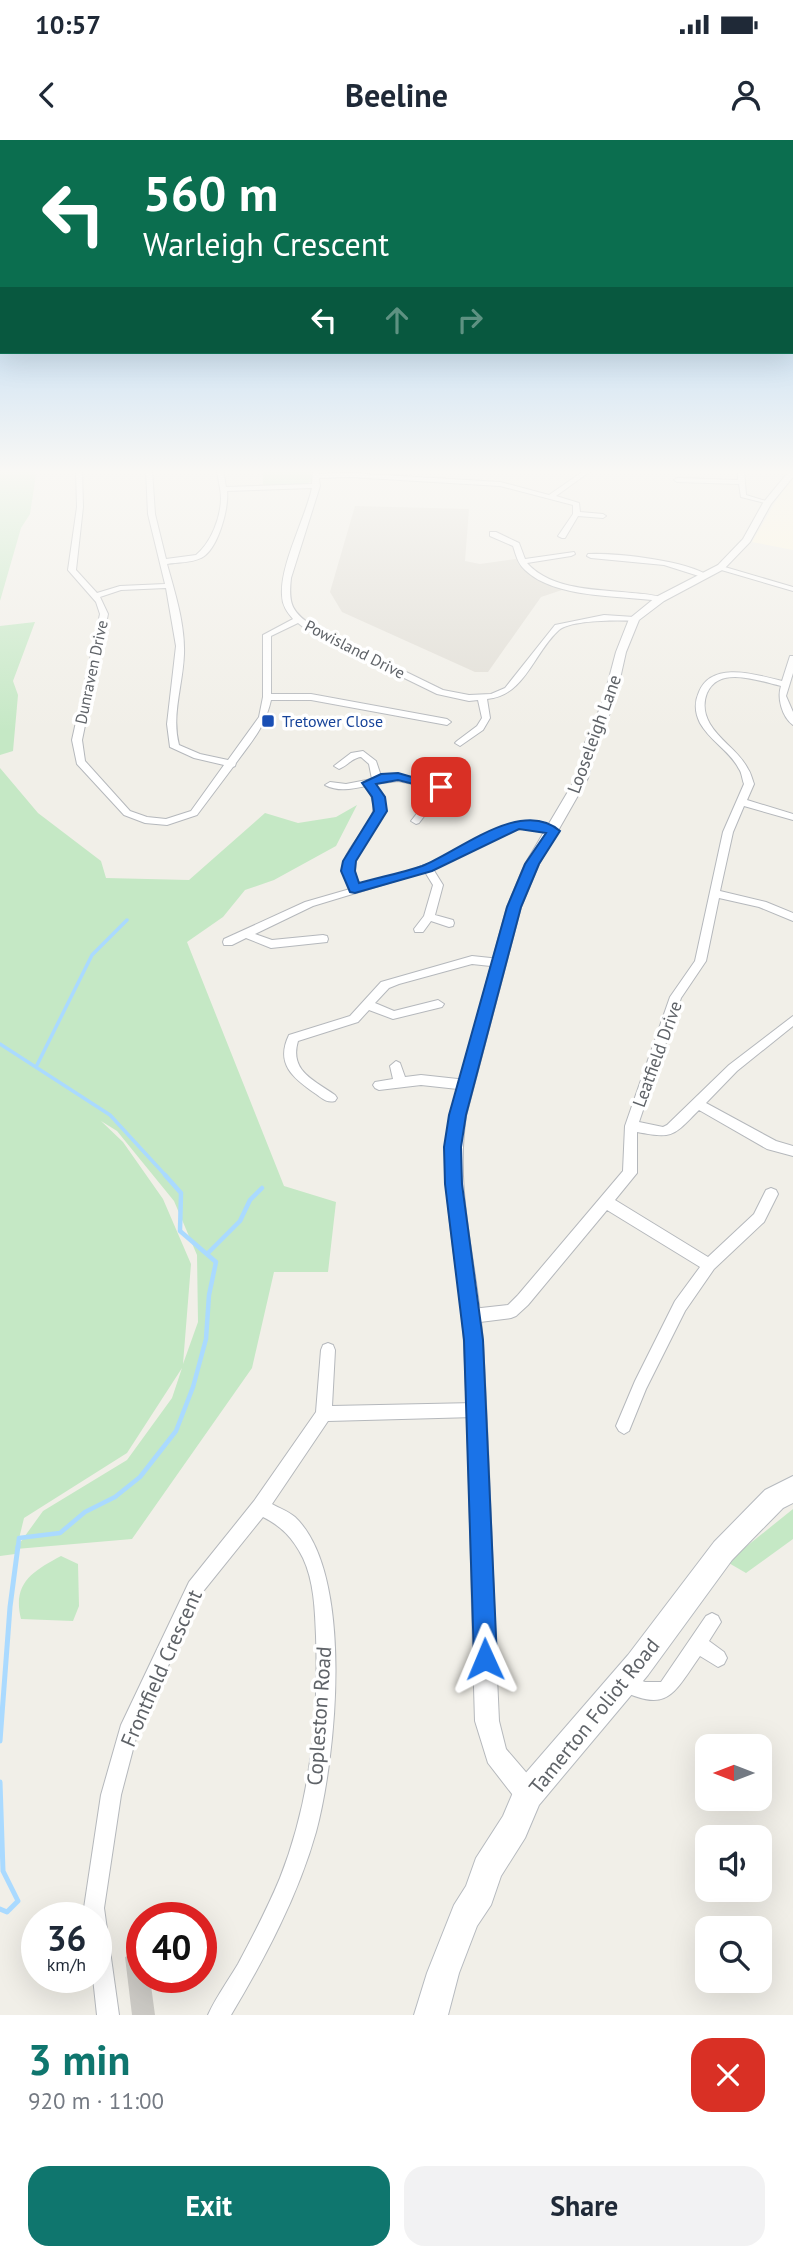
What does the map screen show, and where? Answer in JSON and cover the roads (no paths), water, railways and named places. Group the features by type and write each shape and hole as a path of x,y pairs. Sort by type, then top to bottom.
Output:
{"main road":[{"name":"Tamerton Foliot Road","path":"431,2015 443,1973 465,1916 480,1894 487,1869 514,1828 528,1794 624,1683 723,1551 774,1499 793,1489"}],"street":[{"name":"Dunraven Drive","path":"74,558 72,570 75,577 101,602 104,614 77,740 80,762 127,813 145,820 167,822 194,813 233,764 263,717 267,697 267,635 298,620"},
{"path":"162,558 178,626 180,652 170,734 175,747 197,756 233,764"},
{"path":"163,562 189,558"},
{"name":"Powisland Drive","path":"295,558 287,583 287,605 298,620 311,629 440,692 460,697 482,698 501,694 516,683 558,628 604,617 634,619"},
{"path":"520,558 529,570 579,591 635,594 660,599"},
{"path":"522,562 550,558"},
{"path":"603,558 678,567 694,570 705,576"},
{"path":"634,619 660,599 721,567 730,558"},
{"path":"721,567 793,589"},
{"path":"95,596 120,588 168,586"},
{"name":"Looseleigh Lane","path":"528,1794 496,1755 487,1721 472,1316 462,1263 453,1184 453,1147 458,1115 514,907 524,880 582,778 591,743 609,701 621,652 634,619"},
{"path":"792,665 782,696 793,722"},
{"name":"Leatfield Drive","path":"472,1316 511,1311 608,1203 630,1173 631,1126 676,997 700,961 728,832 749,784 744,768 720,743 700,716 700,697 711,679 721,675 784,684"},
{"path":"267,697 311,697 447,722"},
{"path":"460,743 480,728 486,719 482,698"},
{"path":"339,766 354,755 363,754 373,762 373,781 379,797 380,811 349,861 348,871 355,889"},
{"path":"330,785 355,786 398,776 432,782 446,788 447,791 429,805 416,821"},
{"path":"742,802 793,817"},
{"path":"228,942 309,904 427,868 499,831 517,825 535,825 553,831"},
{"path":"419,929 429,917 438,885 427,868"},
{"path":"716,894 762,904 793,916"},
{"path":"429,917 449,923"},
{"path":"246,934 271,944 323,939"},
{"path":"322,1096 291,1067 287,1057 293,1038 354,1019 385,985 396,981 472,960 500,963"},
{"path":"367,1005 393,1015 438,1004"},
{"path":"631,1126 663,1132 672,1129 733,1068 793,1020"},
{"path":"396,1066 400,1082"},
{"path":"379,1085 421,1080 467,1085"},
{"path":"698,1104 772,1144 793,1151"},
{"path":"624,1426 640,1386 680,1306 709,1265 759,1218 771,1194"},
{"path":"608,1203 709,1265"},
{"path":"328,1350 324,1414 475,1410"},
{"name":"Frontfield Crescent","path":"95,1902 111,1795 128,1732 195,1588 260,1507 324,1414"},
{"name":"Copleston Road","path":"219,2015 255,1956 274,1914 305,1833 317,1784 324,1693 325,1603 312,1558 288,1522 260,1507"},
{"path":"624,1683 645,1692 658,1693 667,1688 712,1622"},
{"path":"698,1644 718,1658"},
{"path":"105,1993 108,2015"}],"waterway":[{"path":"36,1067 92,955 127,920"},
{"path":"0,1044 110,1115 167,1177"},
{"path":"18,1547 19,1538 60,1533 85,1512 115,1497 140,1477 176,1431 193,1387 206,1339 209,1295 216,1262 180,1231 181,1193 165,1175"},
{"path":"207,1254 240,1221 250,1200 262,1188"},
{"path":"0,1741 10,1607 18,1546"},
{"path":"0,1782 3,1871 18,1901 7,1912 0,1909"}],"place":[{"name":"Tretower Close","path":"268,721"}]}
